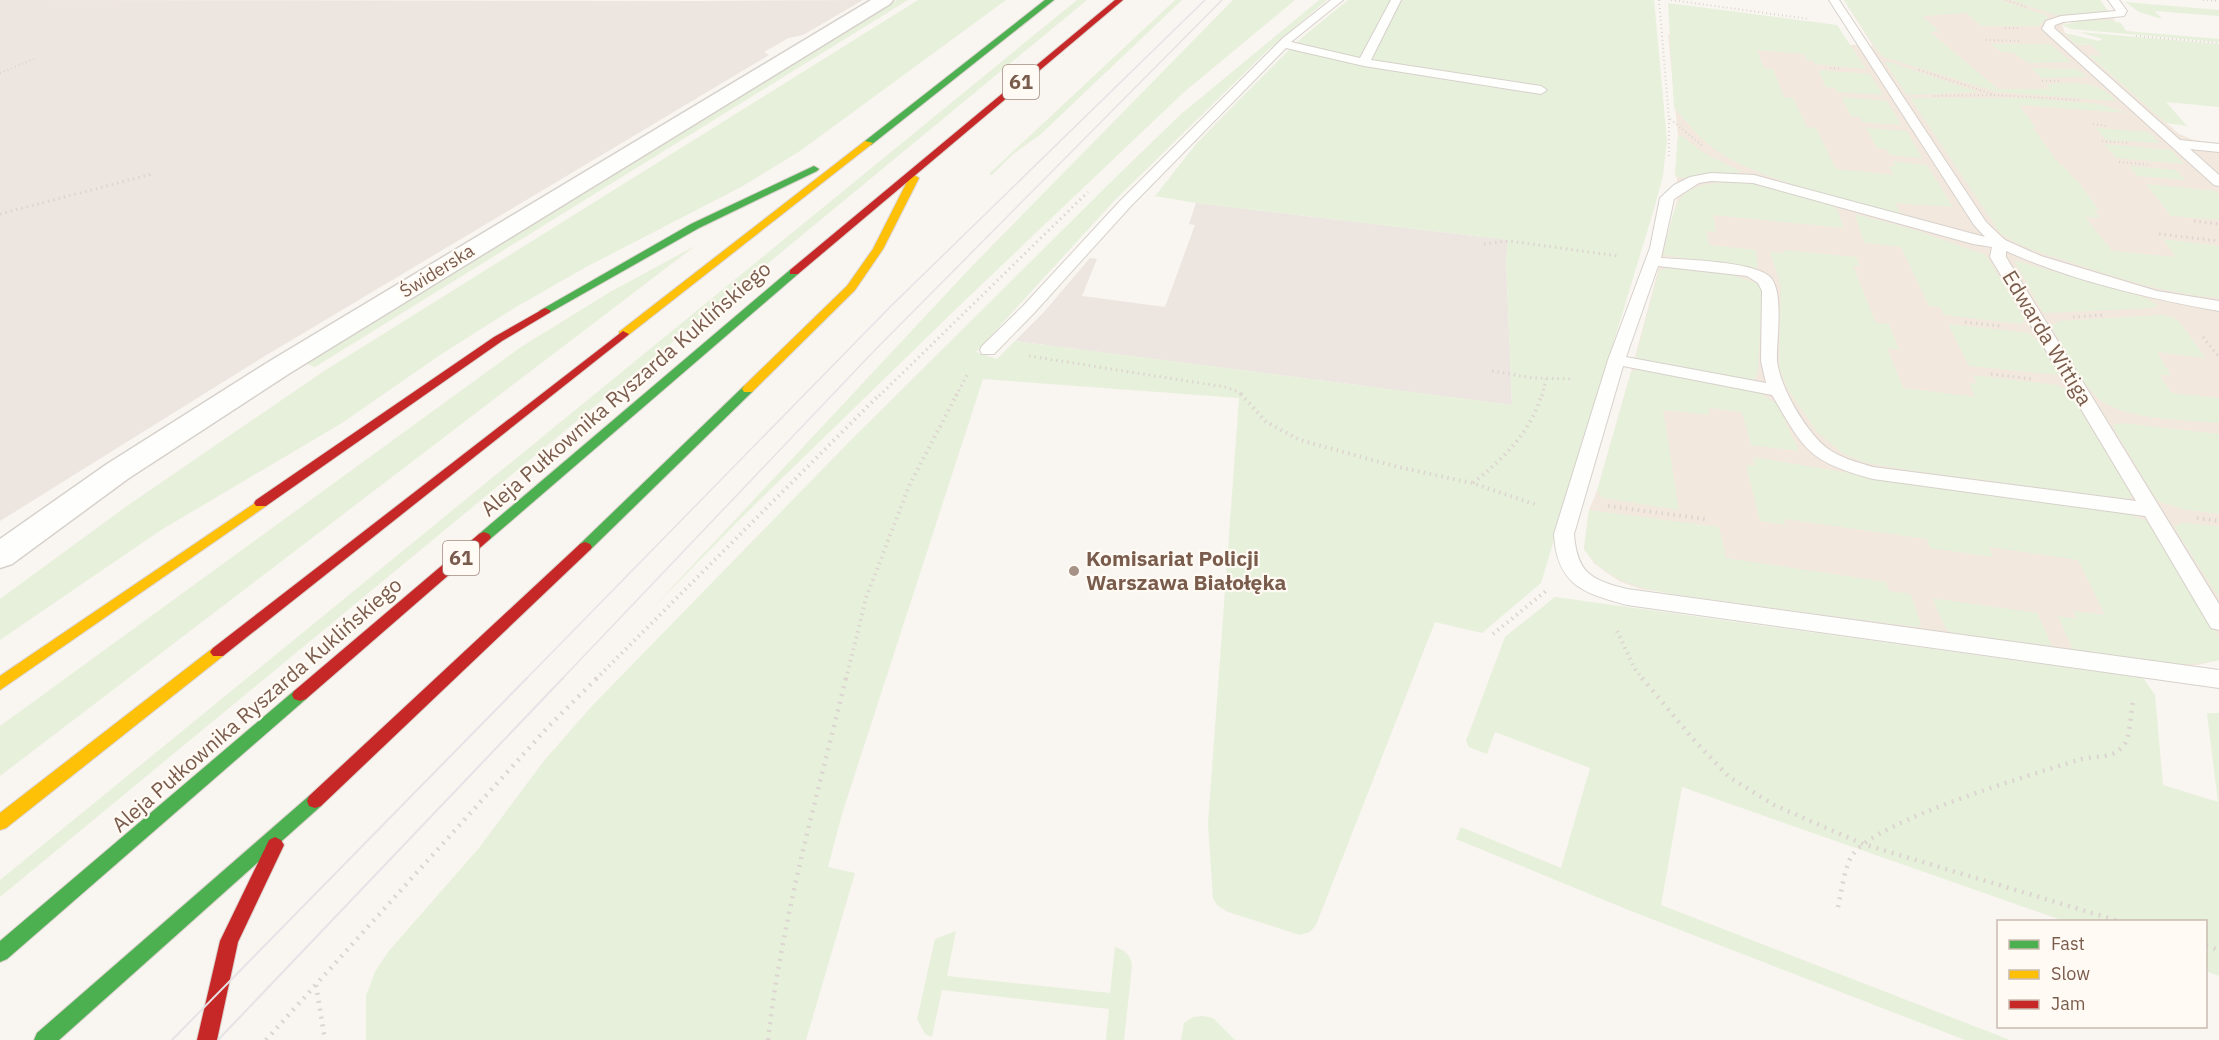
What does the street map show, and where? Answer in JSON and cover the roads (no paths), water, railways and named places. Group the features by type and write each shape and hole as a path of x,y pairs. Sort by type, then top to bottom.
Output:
{"main road":[{"name":"Aleja Pułkownika Ryszarda Kuklińskiego","path":"0,823 1050,0"},
{"name":"Aleja Pułkownika Ryszarda Kuklińskiego","path":"0,953 826,244 1119,0"},
{"path":"0,684 498,339 588,285 695,226 872,140"},
{"path":"44,1040 281,832 654,482 851,288 884,240 923,164"},
{"path":"207,1040 229,941 281,832"}],"street":[{"name":"Świderska","path":"0,556 118,471 280,367 884,0"}],"lane":[{"path":"993,345 1125,204 1284,44 1338,0"},
{"path":"1364,62 1396,0"},
{"name":"Edwarda Wittiga","path":"1834,0 1981,225 2000,243 1998,257 2219,622"},
{"path":"2113,0 2122,11 2120,14 2061,18 2050,23 2048,30 2219,182"},
{"path":"1284,44 1364,62 1541,90"},
{"path":"2176,144 2219,148"},
{"path":"2219,306 2155,295 2036,259 2000,243 1978,241 1772,182 1722,176 1695,180 1679,188 1667,198 1657,248 1616,360 1564,534 1564,553 1580,581 1602,591 1627,597 2219,679"},
{"path":"1651,261 1751,272 1765,280 1770,291 1768,362 1772,378 1804,432 1819,451 1848,466 1873,473 2152,510"},
{"path":"1616,360 1778,391"}],"tram line":[{"path":"526,679 892,305 1205,0"},
{"path":"562,679 874,351 1222,0"},
{"path":"172,1040 527,678"},
{"path":"218,1040 563,678"}],"place":[{"name":"Komisariat Policji Warszawa Białołęka","path":"1074,571"}]}
